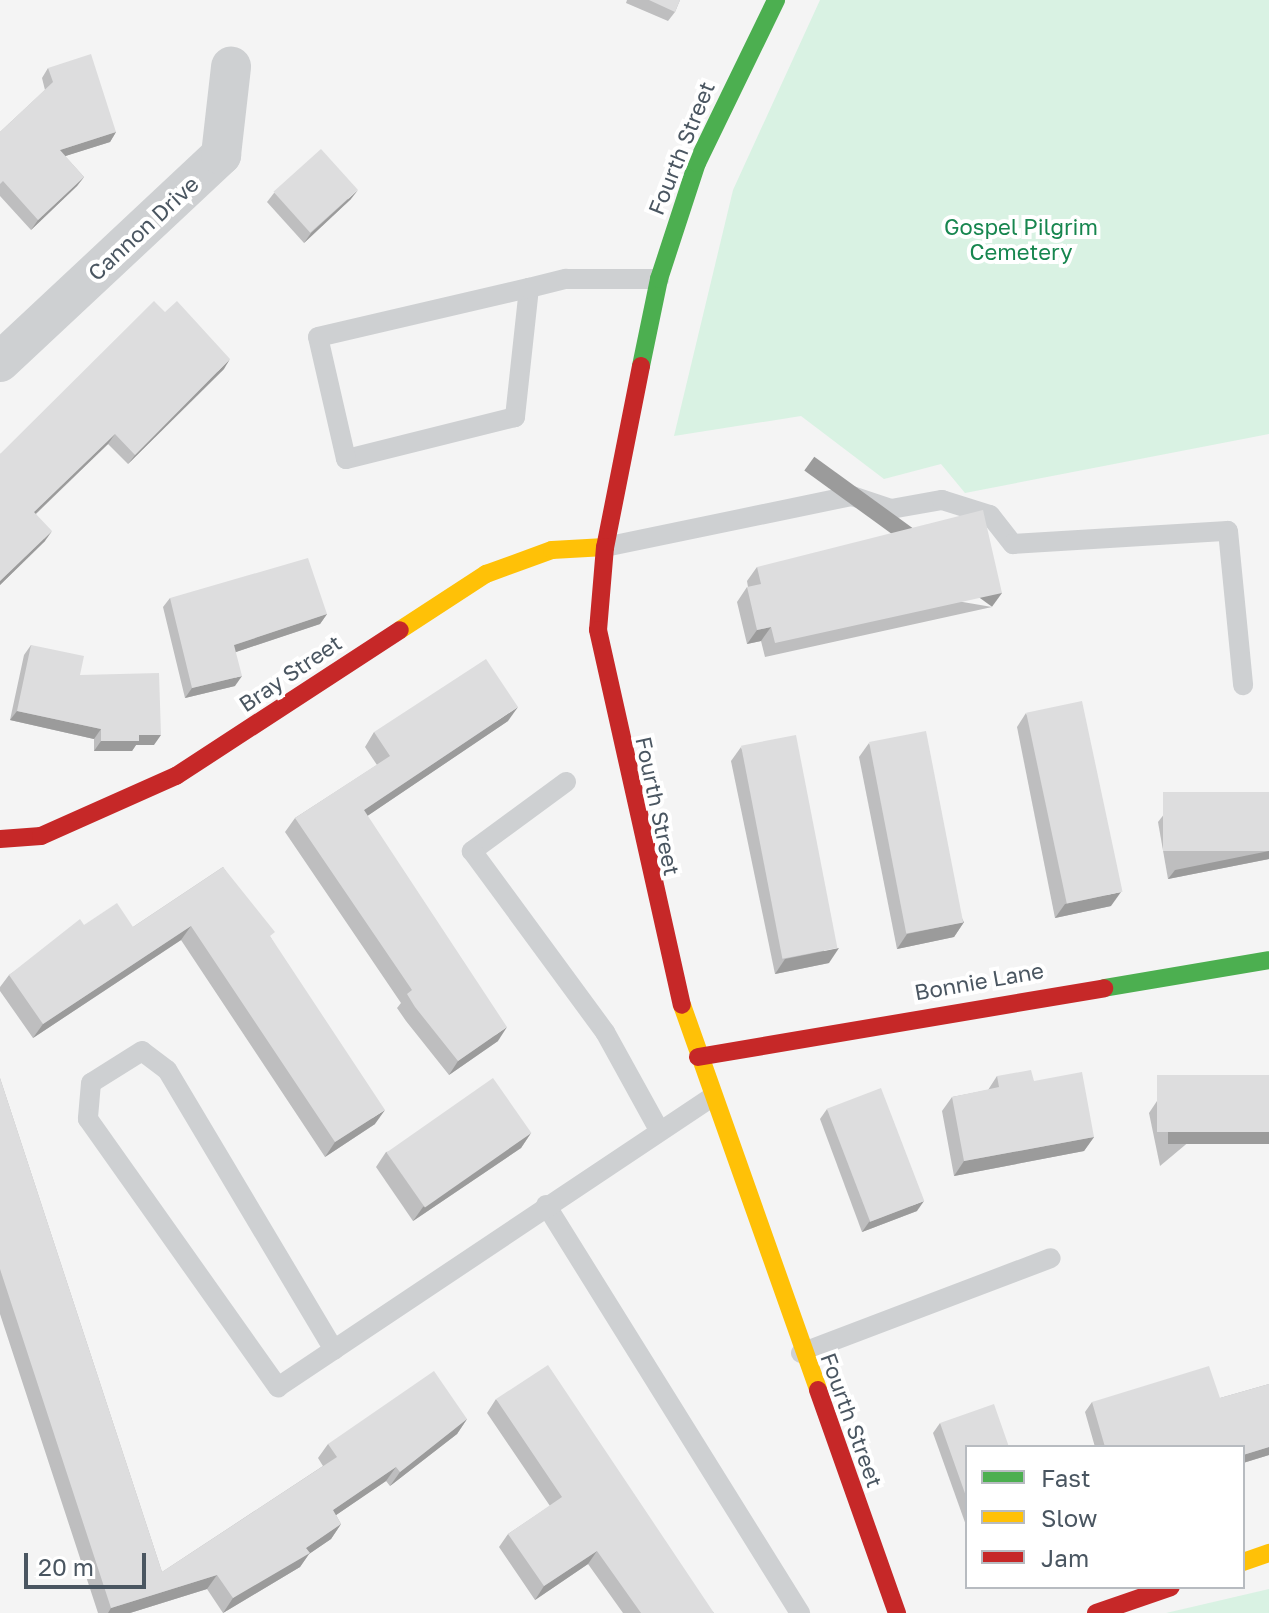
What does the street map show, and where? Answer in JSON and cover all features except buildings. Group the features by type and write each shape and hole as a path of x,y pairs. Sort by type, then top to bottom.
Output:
{"street":[{"name":"Fourth Street","path":"776,0 697,163 659,279 605,547 598,630 667,964 801,1353 897,1613"},
{"name":"Cannon Drive","path":"0,362 221,155 231,67"},
{"name":"Bray Street","path":"0,839 41,836 176,776 486,574 552,550 605,547"},
{"name":"Bonnie Lane","path":"698,1057 1269,960"},
{"path":"1245,1561 1269,1553"},
{"path":"1096,1613 1165,1589"}],"lane":[{"path":"529,288 515,417 346,459 318,337 566,279 659,279"},
{"path":"605,547 852,496 891,509 942,500 990,515 1013,544 1228,531 1243,685"},
{"path":"566,782 472,851 605,1032 658,1128"},
{"path":"334,1350 167,1070 142,1051 91,1083 88,1119 278,1387 334,1350 658,1128 712,1097"},
{"path":"546,1205 800,1613"},
{"path":"801,1353 1051,1258"}],"green space":[{"name":"Gospel Pilgrim Cemetery","path":"820,0 1269,0 1269,434 965,493 941,464 884,479 801,416 674,436 733,190"},
{"path":"1269,1589 1269,1613 1166,1613"}],"traffic: fast":[{"path":"641,366 659,279 697,163 776,0"},
{"path":"1104,988 1269,960"}],"traffic: slow":[{"path":"400,630 486,574 552,550 605,547"},
{"path":"682,1005 818,1390"},
{"path":"1245,1561 1269,1553"}],"traffic: jam":[{"path":"641,366 605,547 598,630 682,1005"},
{"path":"0,839 41,836 176,776 400,630"},
{"path":"698,1057 1104,988"},
{"path":"818,1390 897,1613"},
{"path":"1096,1613 1165,1589"}]}
